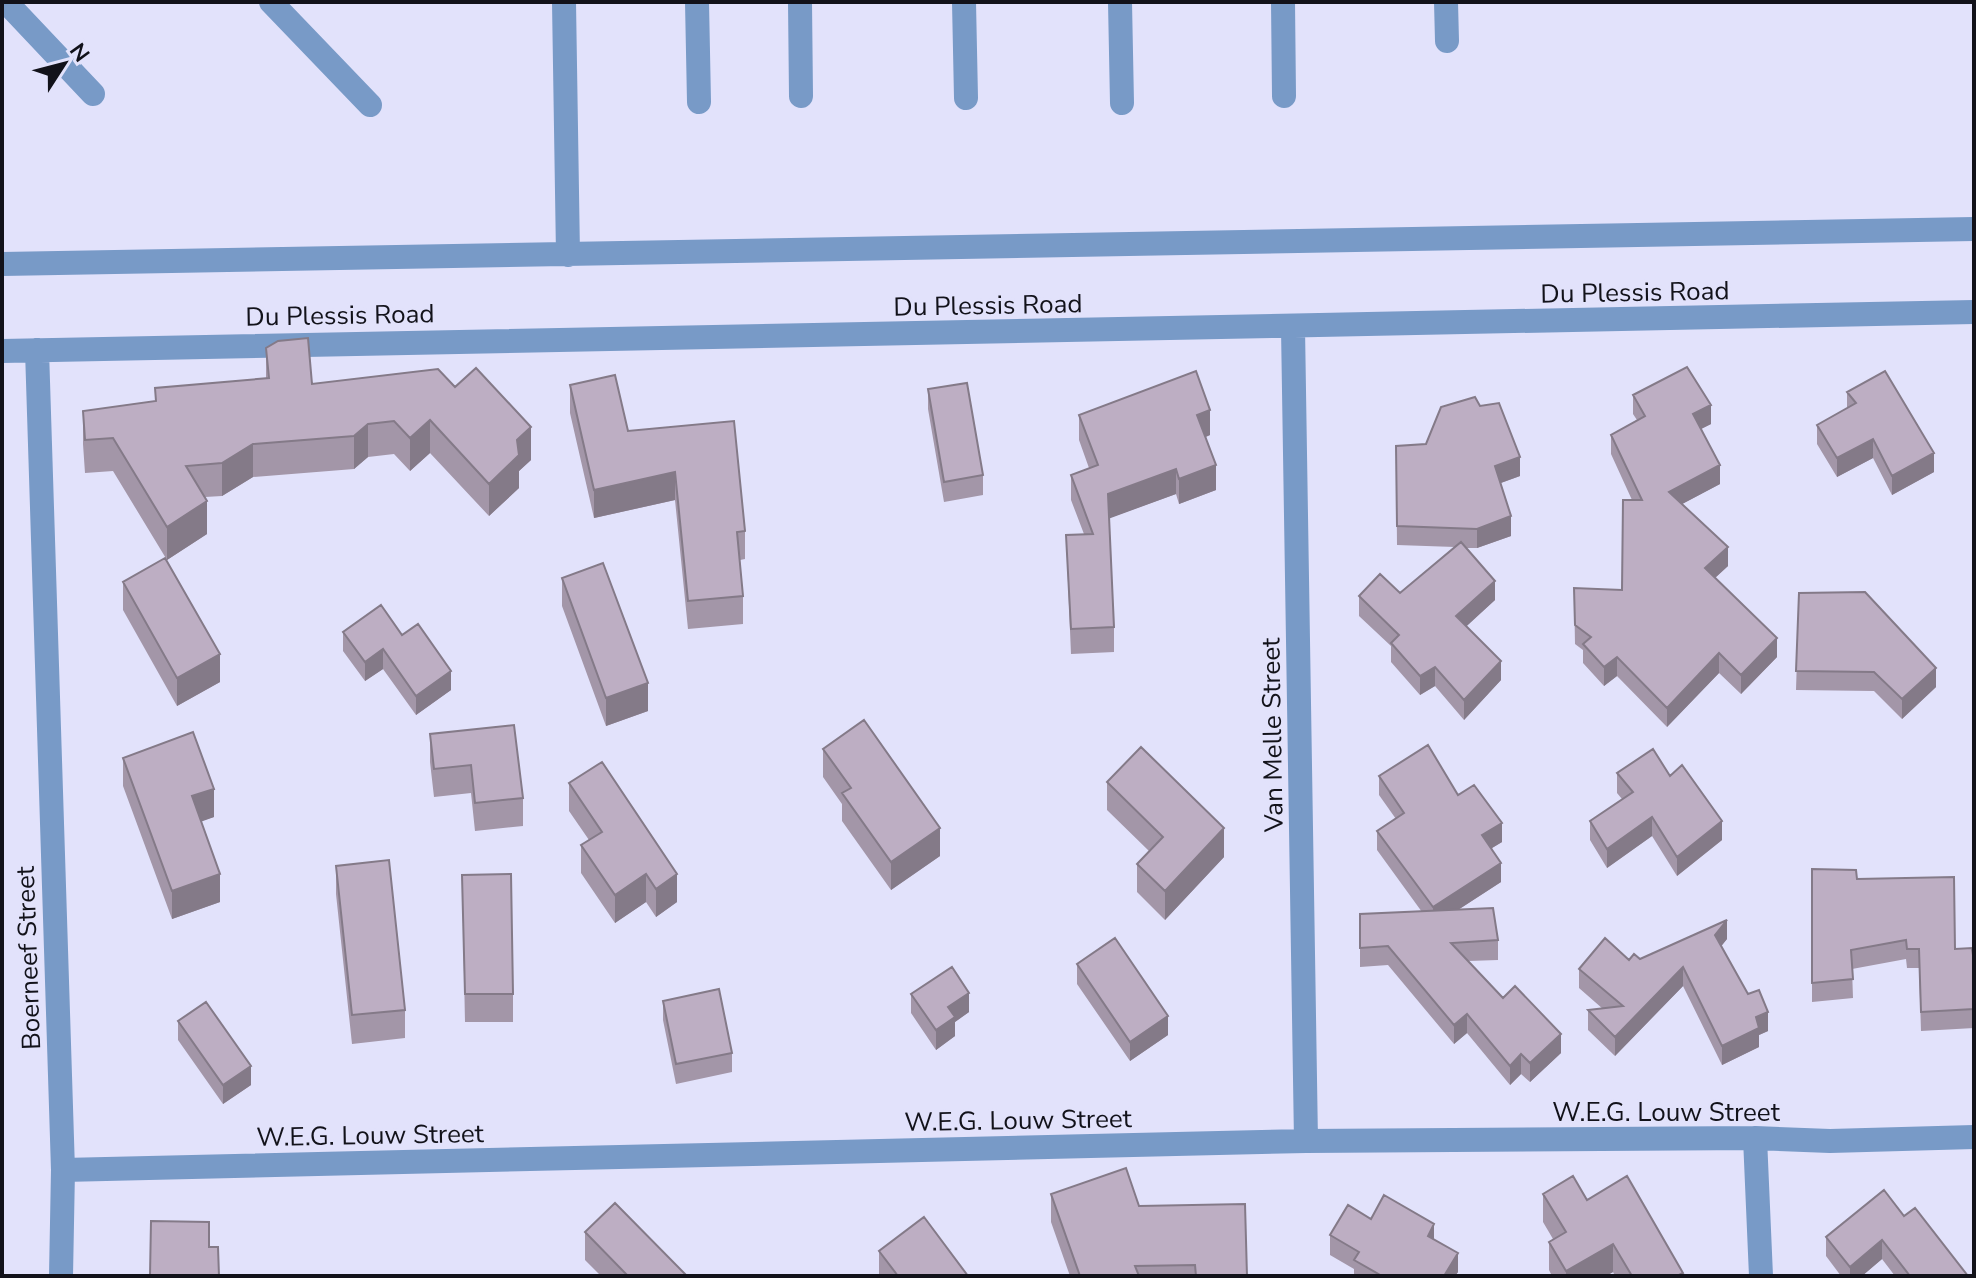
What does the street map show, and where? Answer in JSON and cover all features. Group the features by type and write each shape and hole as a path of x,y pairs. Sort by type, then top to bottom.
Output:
{"street":[{"path":"6,2 93,94"},
{"path":"271,2 370,105"},
{"path":"564,2 568,255"},
{"path":"697,2 699,102"},
{"path":"800,2 801,96"},
{"path":"964,2 966,98"},
{"path":"1120,2 1122,103"},
{"path":"1283,2 1284,96"},
{"path":"1446,2 1447,41"},
{"path":"2,264 1974,229"},
{"name":"Du Plessis Road","path":"2,351 351,342 1293,328 1974,312"},
{"name":"Van Melle Street","path":"1293,328 1306,1141"},
{"name":"Boerneef Street","path":"37,350 63,1170 61,1276"},
{"name":"W.E.G. Louw Street","path":"63,1170 1306,1141 1755,1138 1830,1141 1974,1137"},
{"path":"1755,1138 1761,1276"}],"building":[{"path":"308,338 312,384 438,369 455,387 476,368 531,427 517,440 519,455 489,484 430,420 410,438 394,421 368,424 354,436 253,444 222,463 186,466 207,501 167,527 113,438 85,440 83,411 156,401 155,388 269,378 266,348 278,341"},
{"path":"1687,367 1711,405 1693,414 1720,465 1669,492 1728,547 1705,568 1777,638 1741,675 1719,653 1667,708 1617,657 1604,667 1583,644 1591,637 1575,625 1574,588 1622,590 1623,500 1642,500 1611,435 1645,416 1633,395"},
{"path":"1196,371 1210,410 1197,415 1216,465 1179,479 1176,469 1108,494 1114,627 1071,629 1066,535 1093,534 1071,475 1098,465 1079,415"},
{"path":"1885,371 1934,453 1892,476 1873,439 1837,458 1817,425 1856,403 1847,392"},
{"path":"615,375 628,431 734,421 745,531 737,532 743,596 688,601 675,472 594,490 570,385"},
{"path":"967,383 983,475 944,482 928,389"},
{"path":"1475,397 1480,406 1499,403 1520,457 1495,466 1511,516 1477,529 1397,526 1396,446 1426,444 1441,407"},
{"path":"1461,542 1495,581 1456,616 1501,661 1464,700 1435,667 1420,676 1391,643 1399,635 1359,596 1380,574 1400,593"},
{"path":"165,558 220,654 177,678 123,582"},
{"path":"603,563 648,683 606,698 562,578"},
{"path":"1865,592 1936,668 1902,699 1874,672 1796,671 1799,593"},
{"path":"381,605 402,635 418,624 451,671 416,696 383,649 365,662 343,632"},
{"path":"864,720 940,828 891,862 842,793 851,788 823,749"},
{"path":"514,725 523,798 475,803 471,765 434,769 430,734"},
{"path":"193,732 214,789 192,796 220,874 172,891 123,758"},
{"path":"1428,745 1458,795 1474,785 1502,823 1482,835 1501,863 1433,907 1377,831 1404,813 1379,776"},
{"path":"1141,747 1224,828 1165,891 1137,864 1163,837 1107,782"},
{"path":"1653,749 1670,776 1682,765 1722,821 1677,857 1652,817 1607,849 1590,821 1633,792 1617,773"},
{"path":"602,762 677,874 656,889 646,874 615,895 581,845 602,832 569,783"},
{"path":"389,860 405,1010 352,1015 336,866"},
{"path":"1812,869 1856,870 1857,879 1954,877 1955,949 1972,948 1974,1009 1921,1012 1919,949 1907,949 1906,940 1851,950 1853,979 1812,983"},
{"path":"511,874 513,994 465,994 462,875"},
{"path":"1493,908 1498,940 1451,943 1503,998 1515,986 1561,1034 1530,1063 1521,1054 1510,1066 1467,1014 1454,1025 1388,946 1360,948 1360,914"},
{"path":"1727,920 1715,935 1748,994 1759,990 1768,1012 1756,1017 1759,1028 1722,1046 1683,967 1615,1037 1588,1010 1623,1006 1579,969 1605,938 1629,960 1634,954 1640,959"},
{"path":"1115,938 1168,1016 1130,1042 1077,964"},
{"path":"952,967 969,993 948,1007 955,1017 936,1030 911,994"},
{"path":"719,989 732,1053 676,1064 663,1001"},
{"path":"206,1002 251,1066 223,1085 178,1021"},
{"path":"1126,1168 1139,1206 1245,1204 1247,1276 1196,1276 1195,1265 1135,1266 1139,1276 1080,1276 1051,1194"},
{"path":"1573,1176 1587,1200 1627,1176 1683,1273 1677,1276 1632,1276 1613,1244 1566,1271 1549,1242 1566,1232 1543,1194"},
{"path":"1884,1190 1904,1216 1915,1208 1968,1276 1910,1276 1882,1240 1850,1267 1826,1237"},
{"path":"1384,1195 1434,1224 1428,1236 1458,1253 1444,1276 1382,1276 1354,1260 1359,1252 1330,1235 1348,1205 1371,1219"},
{"path":"615,1203 687,1276 628,1276 585,1232"},
{"path":"924,1217 968,1276 898,1276 879,1251"},
{"path":"151,1221 209,1222 209,1247 218,1247 219,1276 150,1276"}]}
